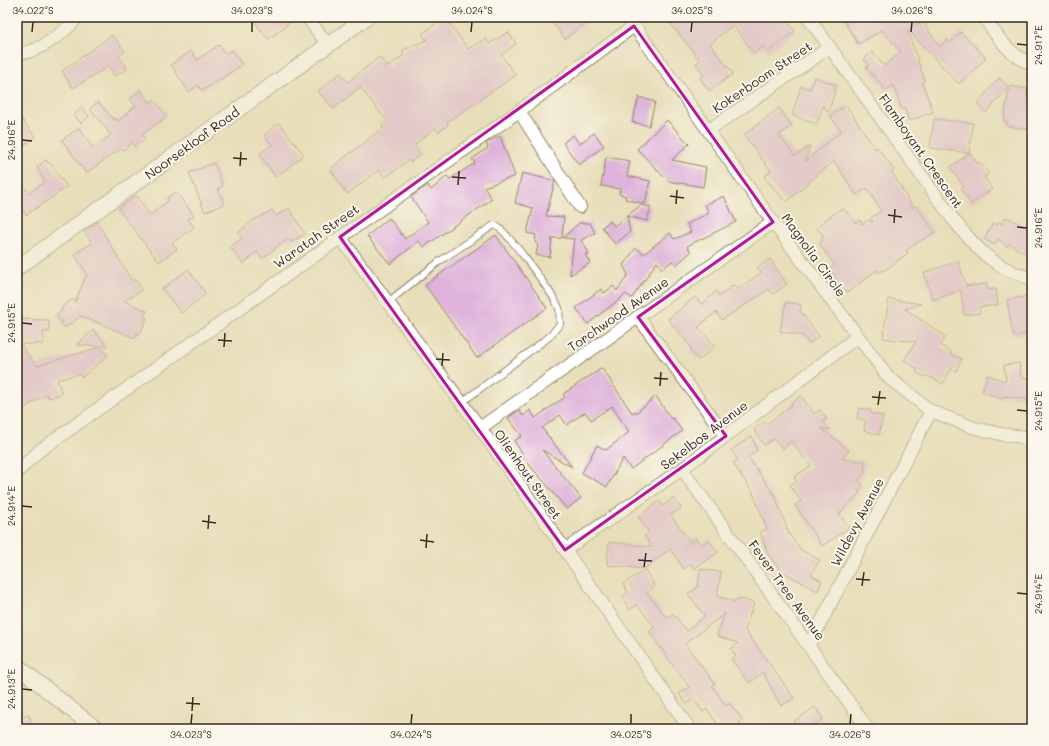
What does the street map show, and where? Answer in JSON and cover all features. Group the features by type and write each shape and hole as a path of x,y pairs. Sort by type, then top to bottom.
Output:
{"street":[{"path":"17,53 32,50 44,45 66,30 78,17"},
{"path":"306,17 328,45"},
{"name":"Noorsekloof Road","path":"17,268 367,17"},
{"name":"Flamboyant Crescent","path":"808,17 952,218 978,250 999,265 1032,279"},
{"path":"984,17 992,30 1011,52 1032,65"},
{"name":"Waratah Street","path":"17,472 38,451 519,111 631,21"},
{"name":"Magnolia Circle","path":"631,21 773,222 857,337 889,378 930,412 972,427 1000,434 1032,438"},
{"name":"Kokerboom Street","path":"709,130 830,47"},
{"path":"519,111 580,207"},
{"name":"Torchwood Avenue","path":"480,428 773,222"},
{"name":"Olienhout Street","path":"340,237 480,428 690,729"},
{"path":"638,317 726,436"},
{"name":"Sekelbos Avenue","path":"565,550 682,469 857,337"},
{"name":"Wildevy Avenue","path":"809,645 930,412"},
{"name":"Fever Tree Avenue","path":"682,469 868,729"},
{"path":"17,667 96,729"}],"lane":[{"path":"388,302 440,261 494,225 499,227 511,239 534,270 559,308 560,324 549,338 461,403"}],"highlighted area":[{"path":"634,26 773,222 638,317 726,436 565,550 340,237"}],"building":[{"path":"251,17 283,17 288,24 268,39"},
{"path":"445,17 468,49 486,38 489,44 508,32 516,44 501,55 516,75 447,122 448,125 438,132 435,128 414,145 421,154 411,162 409,160 385,178 379,170 347,194 330,169 384,127 382,125 387,121 360,87 333,109 318,91 340,73 348,82 379,57 388,67 403,56 403,50 427,40 422,34"},
{"path":"548,17 593,17 565,39"},
{"path":"665,17 784,17 795,31 768,52 764,46 754,53 733,25 710,44 733,74 709,91 700,78 704,75 696,64 700,60"},
{"path":"842,17 911,17 916,25 922,21 940,47 947,40 950,43 961,32 986,58 959,84 907,29 925,81 922,82 933,112 909,121 905,109 902,110 893,85 886,91 866,67 869,65 864,59 872,52 884,66 901,52 882,30 858,44"},
{"path":"112,35 125,51 119,56 127,69 114,76 109,66 73,88 62,71"},
{"path":"219,45 225,54 232,50 242,65 202,91 198,85 189,92 171,65 191,51 197,60"},
{"path":"814,77 837,85 828,112 823,105 817,124 792,115 801,86 810,89"},
{"path":"999,78 1009,87 986,113 977,104"},
{"path":"1009,86 1028,89 1026,97 1032,98 1032,130 1007,126 1007,121 1004,121"},
{"path":"141,90 150,102 154,100 167,116 142,135 145,139 135,147 132,143 124,150 122,148 86,173 62,140 79,128 93,148 111,135 90,109 98,102 114,120 116,118 118,121 136,106 130,99"},
{"path":"639,97 655,102 649,126 632,122"},
{"path":"846,105 875,149 877,147 894,170 892,172 913,208 916,206 935,232 906,250 908,253 891,266 878,273 877,270 848,292 840,287 830,268 835,266 820,245 823,235 817,229 826,219 841,209 846,211 856,223 860,220 862,224 868,220 873,222 871,218 881,211 867,188 856,195 834,161 786,202 764,177 771,171 744,135 779,108 792,126 779,135 795,156 810,146 805,162 841,131 830,116"},
{"path":"82,108 89,116 81,123 74,115"},
{"path":"17,113 35,137 17,150"},
{"path":"934,119 973,123 969,153 930,148"},
{"path":"667,120 689,144 672,160 706,167 703,187 668,181 637,149"},
{"path":"279,123 304,155 276,177 259,154 272,145 264,135"},
{"path":"594,133 604,146 579,165 563,143 573,135 579,144"},
{"path":"500,136 515,176 484,187 492,199 424,247 419,241 390,264 367,236 389,218 405,239 428,222 411,197 428,185 431,190 447,176 450,179 475,163 472,159 488,148 486,143"},
{"path":"970,153 977,163 980,163 989,174 984,177 992,189 971,204 961,189 964,187 950,167"},
{"path":"606,157 630,161 627,176 650,181 645,204 625,199 626,196 619,194 620,189 601,186"},
{"path":"46,160 49,164 50,163 67,187 26,215 17,202 17,177 29,193 45,182 37,167"},
{"path":"214,163 223,186 218,188 224,204 205,212 189,173"},
{"path":"522,173 555,181 546,216 564,217 562,238 552,238 550,257 536,255 538,245 535,242 536,235 527,233 533,208 515,203"},
{"path":"176,192 194,216 188,219 194,227 172,243 177,249 159,262 118,209 136,195 150,215 169,200 167,198"},
{"path":"724,196 736,222 687,246 691,252 676,265 672,261 662,269 657,262 632,298 626,294 588,324 576,308 601,289 604,293 613,286 617,291 628,275 623,265 636,248 644,254 670,233 674,239 691,232 687,224 709,213 705,205"},
{"path":"641,205 651,207 647,221 627,216"},
{"path":"289,208 305,234 291,242 288,238 262,259 257,252 243,264 230,247 242,238 238,233 252,221 272,210 276,216"},
{"path":"627,216 630,232 615,244 602,227 610,221 614,226"},
{"path":"1006,217 1032,230 1032,257 1009,244 1007,247 998,239 995,245 984,239 993,223 997,225 999,222 1002,224"},
{"path":"97,222 132,281 135,279 142,290 124,301 147,311 144,317 147,318 140,334 137,333 135,338 81,316 65,328 56,315 63,310 61,308 73,299 75,302 87,274 74,254 92,243 84,231"},
{"path":"579,223 590,223 595,233 581,240 589,253 585,255 590,263 570,275 574,239 563,238"},
{"path":"496,235 547,308 477,358 425,285"},
{"path":"770,259 787,284 773,294 769,289 722,320 716,312 698,327 715,346 699,360 690,350 692,348 668,319 695,297 702,305 716,291 719,296 734,285 737,290 761,273 757,268"},
{"path":"958,261 966,286 987,284 988,290 996,289 998,305 979,307 980,313 964,315 961,290 933,300 924,273"},
{"path":"188,269 206,294 181,313 162,289"},
{"path":"1029,296 1029,298 1032,297 1032,333 1013,336 1007,300"},
{"path":"889,299 921,304 905,309 946,337 940,345 951,352 950,354 962,359 956,371 951,368 943,384 926,375 924,377 916,372 918,369 904,360 916,342 883,338"},
{"path":"786,302 801,305 800,311 819,336 809,344 804,336 780,331"},
{"path":"17,319 49,320 49,332 43,332 43,344 20,344 37,366 100,347 108,356 82,377 79,374 57,380 62,394 48,398 47,394 22,409 17,401"},
{"path":"94,330 107,346 76,345"},
{"path":"1019,363 1021,377 1032,379 1032,400 1004,396 1003,399 982,392 987,375 1006,381 1004,365"},
{"path":"602,368 632,413 635,411 636,413 656,396 671,419 673,418 682,431 631,469 623,458 607,487 582,473 597,445 606,450 629,432 612,406 591,420 585,412 567,425 560,415 542,428 572,467 542,450 581,498 567,509 521,455 523,454 514,441 522,436 508,418 519,410 523,416 530,410 535,418 565,397 563,394"},
{"path":"801,396 814,414 820,410 827,419 823,421 830,430 821,428 849,450 842,459 865,461 864,474 858,480 863,486 858,491 860,493 839,514 849,528 822,546 795,505 801,501 790,485 797,481 794,477 811,466 791,441 783,449 773,439 764,445 754,430 765,421 767,424 792,405 791,403"},
{"path":"859,408 871,410 870,413 883,416 879,435 864,430 866,420 857,418"},
{"path":"752,436 757,450 748,457 775,496 789,534 801,550 820,560 811,575 822,581 818,591 781,571 768,554 760,532 767,529 753,493 733,463 738,460 731,450"},
{"path":"673,498 681,508 671,515 690,542 696,538 701,545 709,540 718,552 694,569 691,564 684,569 670,549 644,569 607,565 609,542 652,547 644,536 649,532 638,517 659,501 663,506"},
{"path":"700,569 721,572 717,596 736,602 738,598 754,603 745,630 794,698 781,706 763,672 749,683 731,659 736,656 731,649 738,643 717,636 725,613 685,644 715,684 712,686 726,706 729,703 743,720 739,723 743,729 721,729 707,709 703,712 693,699 687,704 679,694 689,687 649,632 655,627 637,605 630,610 622,597 628,593 623,584 645,570 655,587 647,593 667,618 673,614 687,631 705,616 688,594 698,587"},
{"path":"815,707 823,719 808,729 797,729 793,722"},
{"path":"29,715 33,729 17,729 17,718"}]}
